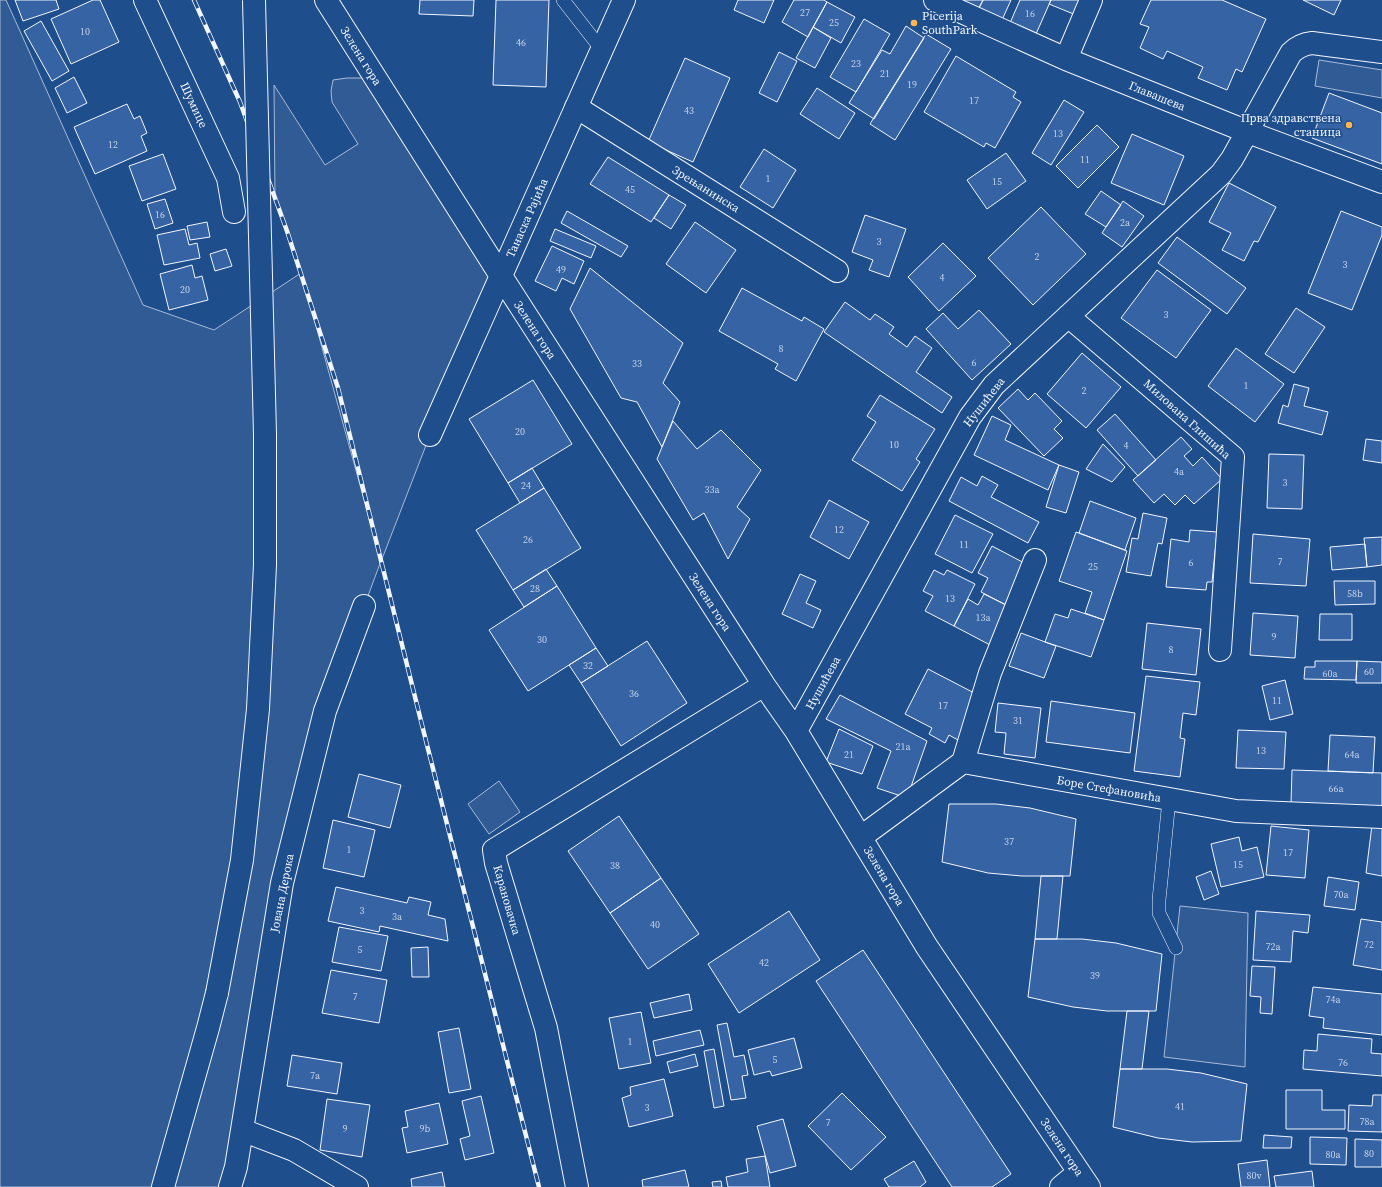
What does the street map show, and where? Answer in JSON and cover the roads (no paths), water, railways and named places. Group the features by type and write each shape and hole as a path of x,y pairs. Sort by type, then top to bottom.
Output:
{"street":[{"name":"Шумице","path":"145,0 228,178 234,212"},
{"path":"163,1187 206,1036 216,993 243,852 258,709 265,565 265,434 254,0"},
{"name":"Танаска Рајића","path":"430,435 624,0"},
{"name":"Главашева","path":"935,0 1066,59 1248,132 1382,182"},
{"path":"1066,59 1091,0"},
{"name":"Зелена гора","path":"330,5 501,276 764,685 796,731 927,947 1084,1179"},
{"name":"Нушићева","path":"796,731 970,417 994,385 1221,174 1248,132 1291,54 1297,48 1304,44 1312,43 1382,52"},
{"name":"Зрењанинска","path":"576,108 837,271"},
{"name":"Милована Глишића","path":"1068,316 1233,458 1220,650"},
{"path":"861,837 963,762 990,673 1035,560"},
{"name":"Јована Дерока","path":"230,1187 236,1167 282,883 325,711 364,606"},
{"name":"Карановачка","path":"577,1187 546,1028 496,863 494,850 764,685"},
{"name":"Боре Стефановића","path":"963,762 1236,811 1382,817"},
{"path":"242,1130 294,1150 357,1187"},
{"path":"1061,1187 1084,1179"}],"lane":[{"path":"563,0 602,50"},
{"path":"1169,800 1159,900 1160,913 1176,948"}],"railway":[{"path":"194,0 240,102 287,231 338,388 539,1187"}],"place":[{"name":"Picerija SouthPark","path":"914,23"},
{"name":"Прва здравствена станица","path":"1349,125"}]}
